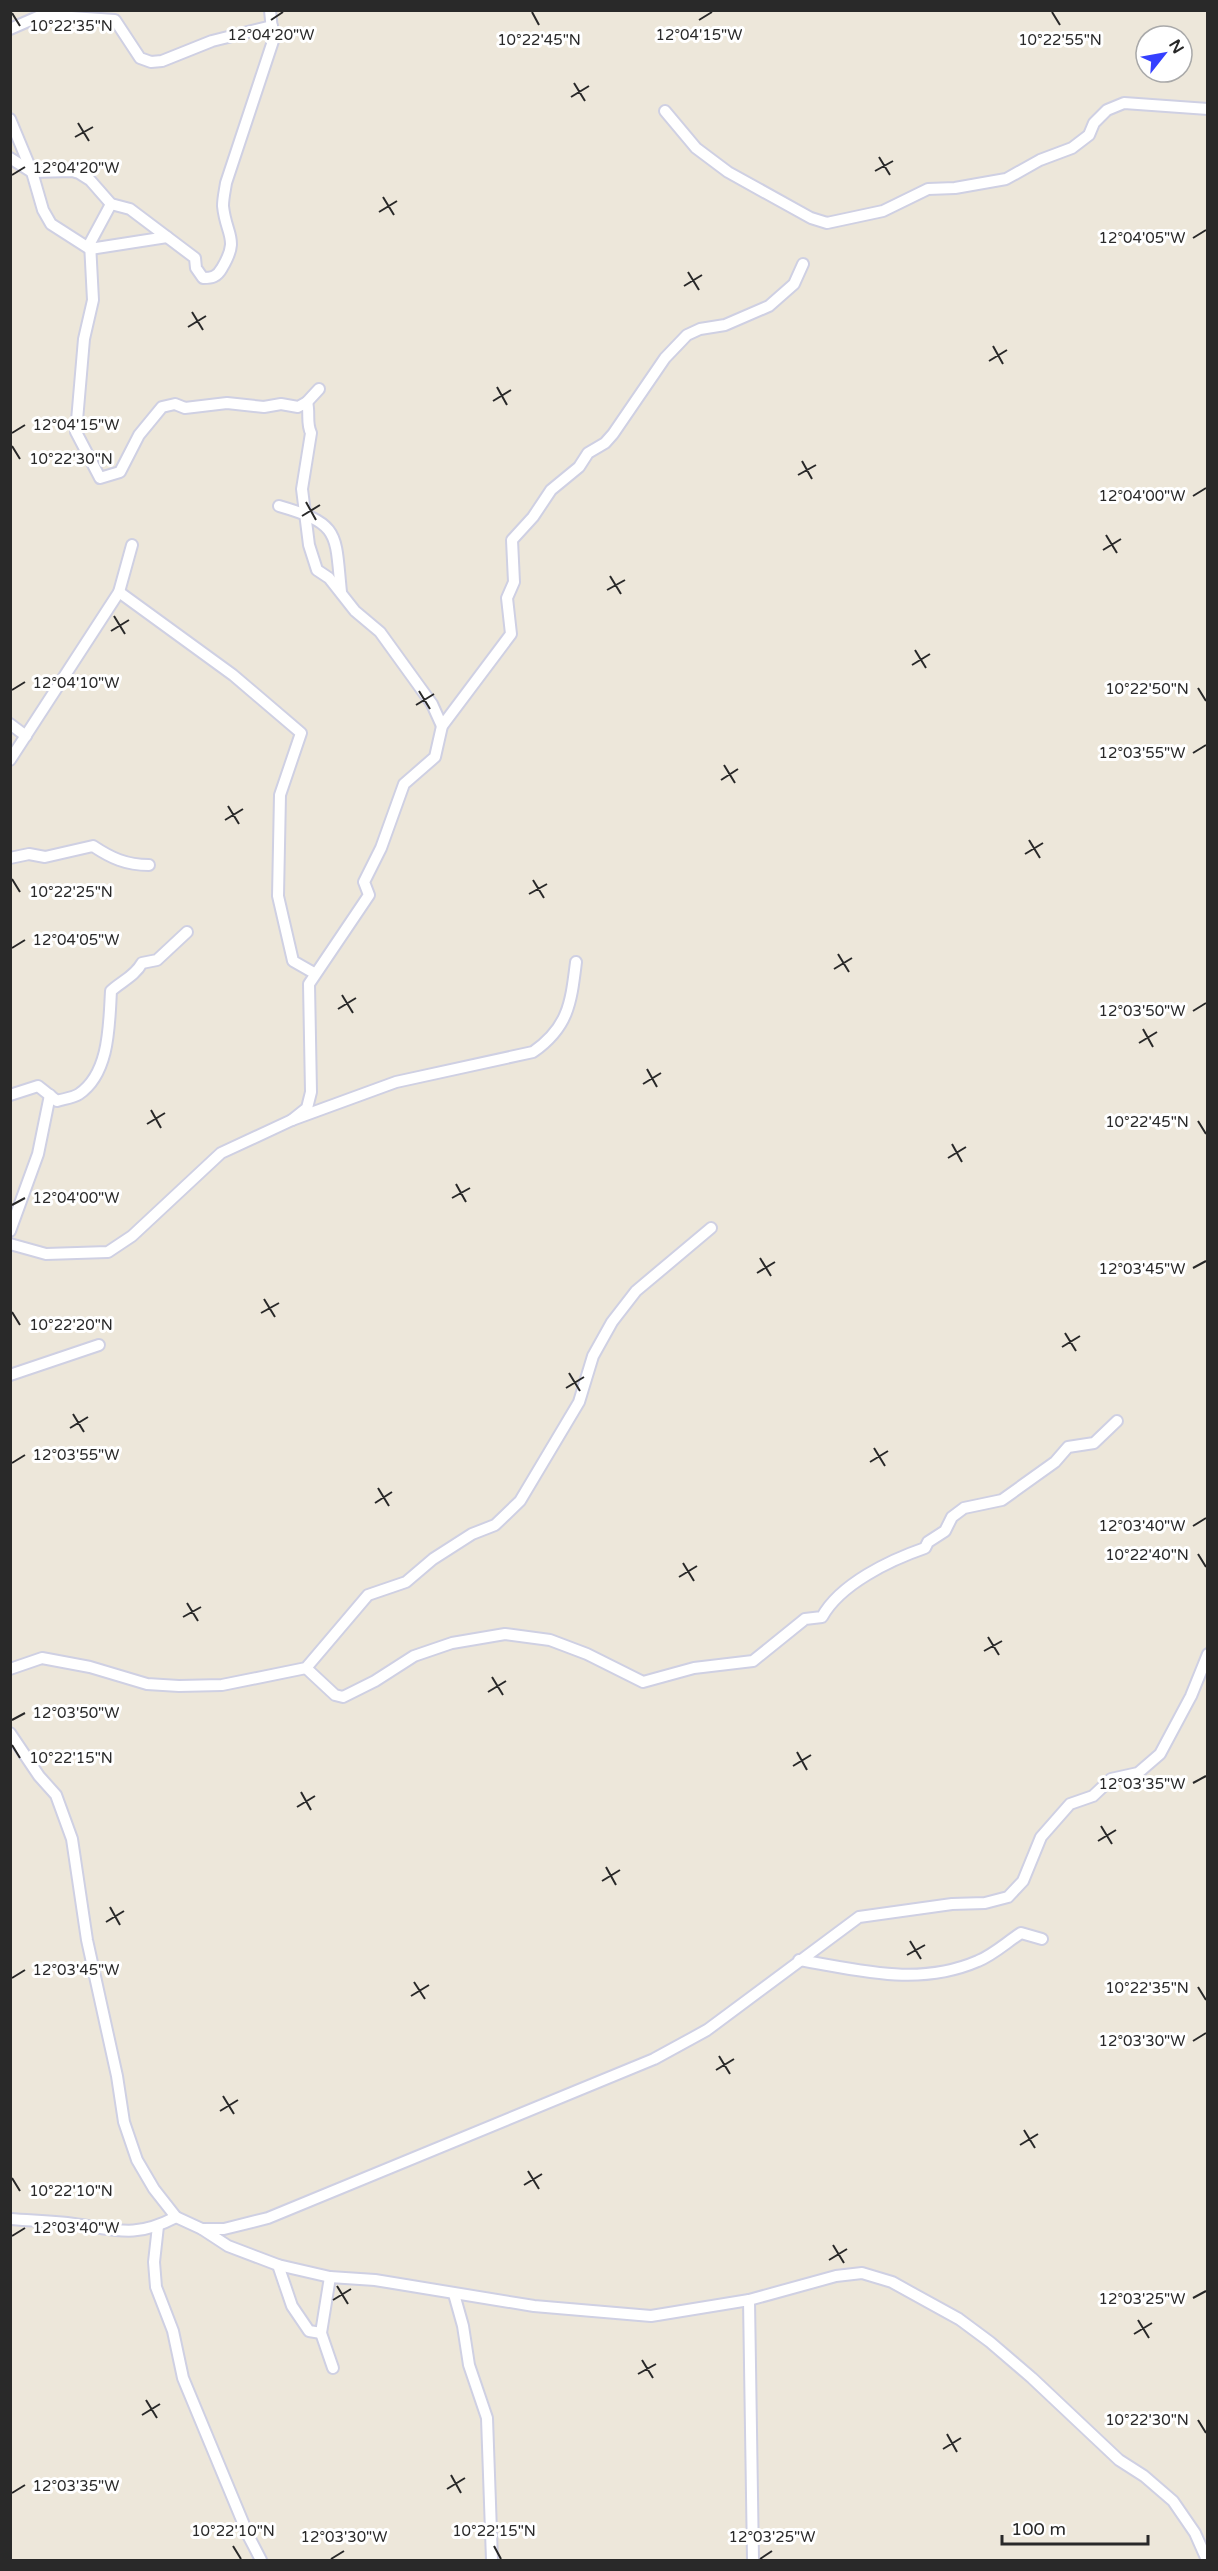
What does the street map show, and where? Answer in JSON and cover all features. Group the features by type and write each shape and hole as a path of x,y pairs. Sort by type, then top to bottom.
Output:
{"street":[{"path":"10,158 32,172 79,173 90,180 111,204 130,209 195,258 196,268 203,278 212,278 218,274 232,252 232,241 223,203 226,183 273,41 270,10"},
{"path":"13,25 42,15 115,20 140,58 151,62 162,61 212,41 272,26"},
{"path":"665,111 696,148 728,172 812,218 827,223 883,211 928,189 954,188 1006,179 1040,160 1072,148 1089,135 1094,123 1107,110 1124,103 1208,109"},
{"path":"10,119 32,172 43,210 51,224 90,249 166,237"},
{"path":"111,204 90,249 93,300 84,339 76,432 100,478 120,472 139,435 162,407 175,404 185,408 227,403 264,407 281,404 298,407 307,402 319,389"},
{"path":"292,1120 307,1108 311,1092 309,984 314,973 369,895 364,882 381,848 404,784 435,758 442,726 511,634 507,598 514,582 512,540 533,517 551,490 579,467 588,453 605,443 613,434 622,418 635,404 674,347 687,335 700,330 725,326 769,306 794,284 803,264"},
{"path":"307,402 310,411 308,426 311,433 302,489 309,545 317,570 329,578 355,611 380,632 432,704 442,726"},
{"path":"279,506 304,513 331,530 336,539 341,592"},
{"path":"10,760 119,592 132,545"},
{"path":"119,592 233,675 301,733 280,795 278,897 293,961 314,973"},
{"path":"10,724 26,736"},
{"path":"10,858 29,854 45,857 93,846 112,859 132,865 148,864"},
{"path":"10,1095 38,1086 57,1101 78,1095 92,1082 105,1053 111,991 122,980 136,974 142,963 157,960 187,932"},
{"path":"10,1244 45,1254 108,1252 132,1236 221,1154 292,1120 396,1082 533,1052 550,1040 564,1021 572,995 576,962"},
{"path":"10,1231 38,1154 50,1095"},
{"path":"10,1669 42,1658 90,1667 147,1684 179,1686 222,1685 306,1668 368,1595 406,1582 472,1534 495,1525 520,1500 579,1402 593,1356 612,1322 636,1290 711,1228"},
{"path":"10,1375 99,1346"},
{"path":"306,1668 335,1695 343,1697 375,1681 414,1656 452,1643 505,1634 550,1641 587,1654 643,1682 694,1668 753,1661 805,1619 822,1617 830,1602 890,1560 925,1548 928,1542 945,1531 952,1517 964,1508 1002,1500 1055,1462 1068,1446 1095,1443 1117,1422"},
{"path":"202,2229 224,2229 268,2218 654,2059 707,2030 859,1917 952,1904 986,1903 1008,1897 1023,1881 1041,1837 1070,1804 1093,1796 1111,1779 1138,1773 1160,1754 1191,1696 1208,1654"},
{"path":"10,1733 39,1776 56,1795 72,1839 87,1940 117,2076 123,2122 137,2160 154,2189 176,2217 202,2229 228,2246 278,2265 330,2277 375,2280 534,2306 651,2316 749,2300 836,2276 862,2272 892,2282 934,2303 990,2342 1119,2460 1144,2476 1173,2501 1195,2533 1207,2560"},
{"path":"799,1960 897,1977 951,1970 979,1961 1021,1933 1042,1939"},
{"path":"10,2219 80,2225 122,2233 158,2226 176,2217"},
{"path":"158,2226 154,2262 156,2287 173,2331 183,2378 249,2537 261,2560"},
{"path":"278,2265 292,2306 309,2331 321,2333"},
{"path":"330,2277 321,2333 333,2368"},
{"path":"454,2294 463,2326 469,2365 487,2418 488,2523 492,2560"},
{"path":"749,2300 753,2560"}]}
